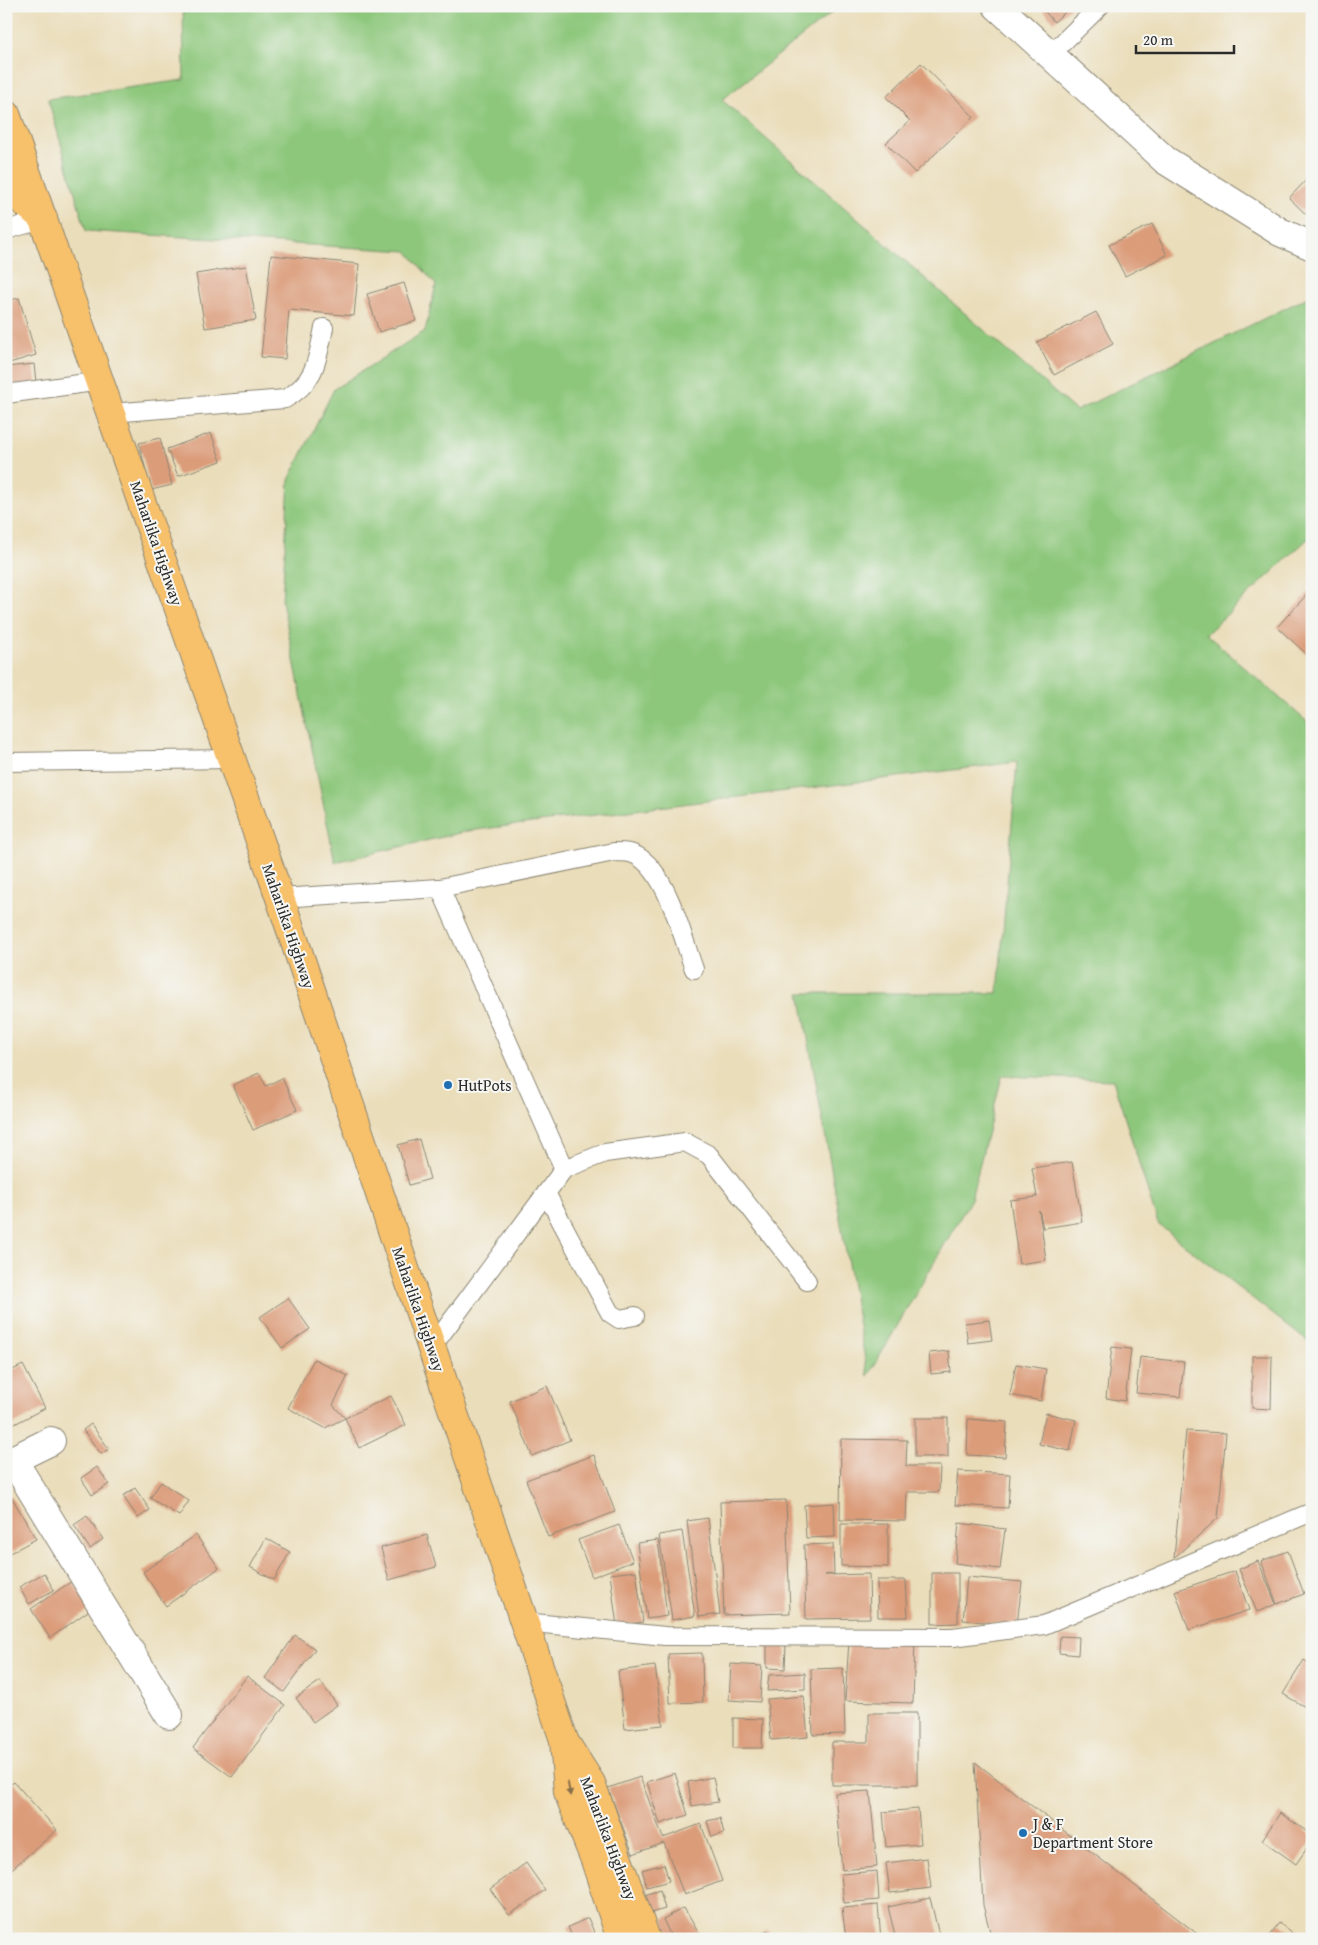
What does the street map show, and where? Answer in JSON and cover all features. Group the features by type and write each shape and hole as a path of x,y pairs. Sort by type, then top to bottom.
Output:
{"highway":[{"name":"Maharlika Highway","path":"6,114 45,219 232,758 564,1740 591,1783 646,1939"},
{"path":"6,187 45,219"},
{"name":"Maharlika Highway","path":"564,1740 568,1792 595,1860 621,1939"}],"street":[{"path":"997,6 1165,160 1280,232 1312,246"},
{"path":"51,1441 9,1462 169,1715"}],"lane":[{"path":"1050,55 1100,6"},
{"path":"6,230 45,219"},
{"path":"112,413 285,399 301,390 314,372 324,328"},
{"path":"6,394 101,382"},
{"path":"6,762 232,758"},
{"path":"280,898 440,888 614,852 631,853 648,864 668,895 694,969"},
{"path":"440,888 564,1169"},
{"path":"432,1347 564,1169 605,1153 685,1142 708,1155 807,1281"},
{"path":"546,1193 610,1313 619,1319 635,1316"},
{"path":"524,1622 675,1636 953,1637 1044,1625 1312,1512"}],"green space":[{"path":"183,6 840,6 722,100 1076,411 1312,295 1312,535 1206,634 1312,726 1312,1345 1158,1224 1113,1080 1002,1076 971,1199 868,1376 800,993 998,993 1017,762 468,831 335,862 282,601 289,480 334,389 425,331 436,285 407,251 86,231 48,99 184,80"}],"building":[{"path":"1040,6 1072,6 1054,22"},
{"path":"921,63 974,117 915,173 886,143 910,121 886,97"},
{"path":"1312,174 1312,220 1289,198"},
{"path":"1152,224 1167,255 1125,276 1109,245"},
{"path":"271,255 359,264 354,316 289,310 285,359 261,357"},
{"path":"246,266 256,320 205,328 196,274"},
{"path":"404,283 416,321 379,332 367,294"},
{"path":"19,298 36,355 6,364 6,301"},
{"path":"1096,312 1113,344 1054,375 1037,342"},
{"path":"34,364 36,382 6,386 6,367"},
{"path":"211,433 221,461 178,476 167,449"},
{"path":"160,438 172,485 151,490 139,443"},
{"path":"1312,589 1312,659 1277,627"},
{"path":"259,1073 266,1086 282,1078 297,1110 253,1130 233,1085"},
{"path":"419,1139 430,1179 409,1185 398,1145"},
{"path":"1072,1162 1082,1222 1043,1228 1039,1210 1046,1260 1019,1264 1010,1200 1037,1197 1032,1168"},
{"path":"288,1298 310,1329 282,1348 260,1317"},
{"path":"989,1320 992,1340 968,1343 965,1323"},
{"path":"1112,1347 1131,1349 1125,1401 1106,1398"},
{"path":"949,1351 951,1372 931,1374 929,1353"},
{"path":"1252,1356 1272,1356 1271,1409 1252,1408"},
{"path":"1140,1357 1184,1362 1180,1397 1136,1393"},
{"path":"314,1359 348,1376 333,1405 345,1418 325,1428 288,1408"},
{"path":"1016,1364 1046,1369 1041,1401 1010,1395"},
{"path":"23,1365 45,1408 9,1427 6,1421 6,1373"},
{"path":"547,1386 570,1440 532,1456 510,1401"},
{"path":"391,1396 406,1425 359,1448 345,1418"},
{"path":"1046,1413 1076,1420 1070,1451 1039,1444"},
{"path":"915,1418 948,1418 948,1457 915,1457"},
{"path":"968,1419 1007,1422 1005,1457 967,1455"},
{"path":"91,1424 109,1449 101,1454 83,1430"},
{"path":"1186,1431 1226,1433 1218,1518 1174,1558"},
{"path":"841,1439 907,1440 906,1466 940,1466 939,1492 907,1492 906,1521 840,1520"},
{"path":"594,1455 615,1512 548,1537 526,1480"},
{"path":"97,1467 109,1484 92,1495 81,1478"},
{"path":"958,1471 1010,1474 1008,1508 955,1505"},
{"path":"161,1482 189,1501 179,1516 150,1498"},
{"path":"135,1488 150,1510 138,1518 123,1496"},
{"path":"11,1496 36,1539 6,1555 6,1499"},
{"path":"786,1500 790,1613 724,1615 720,1502"},
{"path":"834,1503 835,1537 806,1538 804,1505"},
{"path":"87,1516 103,1539 90,1549 74,1525"},
{"path":"708,1518 720,1614 699,1617 687,1521"},
{"path":"959,1523 1005,1529 1000,1569 955,1563"},
{"path":"841,1524 888,1524 888,1567 841,1566"},
{"path":"619,1525 633,1561 592,1577 578,1540"},
{"path":"682,1531 695,1616 672,1620 659,1535"},
{"path":"196,1535 219,1568 166,1606 143,1572"},
{"path":"427,1535 436,1567 389,1580 381,1548"},
{"path":"266,1538 290,1552 274,1580 250,1567"},
{"path":"658,1540 667,1616 647,1619 637,1543"},
{"path":"833,1544 834,1574 825,1575 869,1574 870,1618 806,1619 804,1545"},
{"path":"1288,1551 1304,1594 1277,1604 1261,1561"},
{"path":"1258,1561 1276,1604 1257,1612 1239,1569"},
{"path":"636,1571 643,1622 617,1626 610,1574"},
{"path":"1235,1571 1249,1610 1189,1630 1175,1591"},
{"path":"44,1573 54,1590 29,1604 19,1587"},
{"path":"932,1573 958,1573 958,1623 932,1624"},
{"path":"967,1577 1022,1582 1017,1625 963,1620"},
{"path":"877,1580 906,1580 908,1617 878,1617"},
{"path":"72,1581 91,1609 50,1638 31,1609"},
{"path":"295,1635 315,1649 284,1692 265,1678"},
{"path":"1060,1636 1079,1637 1078,1655 1059,1653"},
{"path":"915,1639 913,1703 845,1701 849,1641"},
{"path":"767,1642 786,1643 785,1669 767,1668"},
{"path":"702,1653 703,1702 670,1703 668,1654"},
{"path":"1304,1660 1312,1665 1312,1711 1283,1694"},
{"path":"731,1664 762,1666 760,1702 729,1700"},
{"path":"655,1666 663,1725 625,1729 618,1671"},
{"path":"843,1668 845,1734 813,1735 811,1669"},
{"path":"805,1673 805,1689 767,1691 769,1675"},
{"path":"247,1676 285,1705 232,1777 193,1748"},
{"path":"320,1681 337,1705 313,1722 296,1698"},
{"path":"804,1696 808,1737 771,1740 767,1699"},
{"path":"869,1713 917,1713 917,1785 832,1785 832,1742 869,1742"},
{"path":"733,1718 763,1719 762,1748 733,1748"},
{"name":"J & F Department Store","path":"975,1762 1204,1939 992,1939 983,1905"},
{"path":"675,1773 688,1815 660,1824 647,1782"},
{"path":"640,1777 663,1838 701,1824 722,1881 684,1895 664,1843 633,1854 608,1788"},
{"path":"713,1777 718,1802 692,1806 688,1782"},
{"path":"14,1782 57,1830 6,1874 6,1787"},
{"path":"870,1791 877,1867 842,1870 835,1793"},
{"path":"918,1809 921,1844 886,1847 883,1812"},
{"path":"1280,1813 1312,1835 1312,1841 1296,1864 1262,1840"},
{"path":"720,1818 724,1833 712,1837 707,1821"},
{"path":"927,1858 931,1888 890,1893 886,1863"},
{"path":"526,1863 545,1890 509,1915 490,1889"},
{"path":"664,1864 669,1881 647,1887 642,1870"},
{"path":"877,1871 879,1900 844,1903 841,1874"},
{"path":"660,1890 665,1909 647,1914 641,1896"},
{"path":"930,1898 940,1939 896,1939 888,1907"},
{"path":"878,1905 881,1939 846,1939 842,1908"},
{"path":"684,1908 702,1939 672,1939 663,1919"},
{"path":"588,1918 597,1939 573,1939 568,1927"},
{"path":"1279,1923 1300,1939 1267,1939"},
{"path":"767,1930 773,1939 755,1939"}],"place":[{"name":"HutPots","path":"448,1085"},
{"name":"J & F Department Store","path":"1023,1833"}]}
